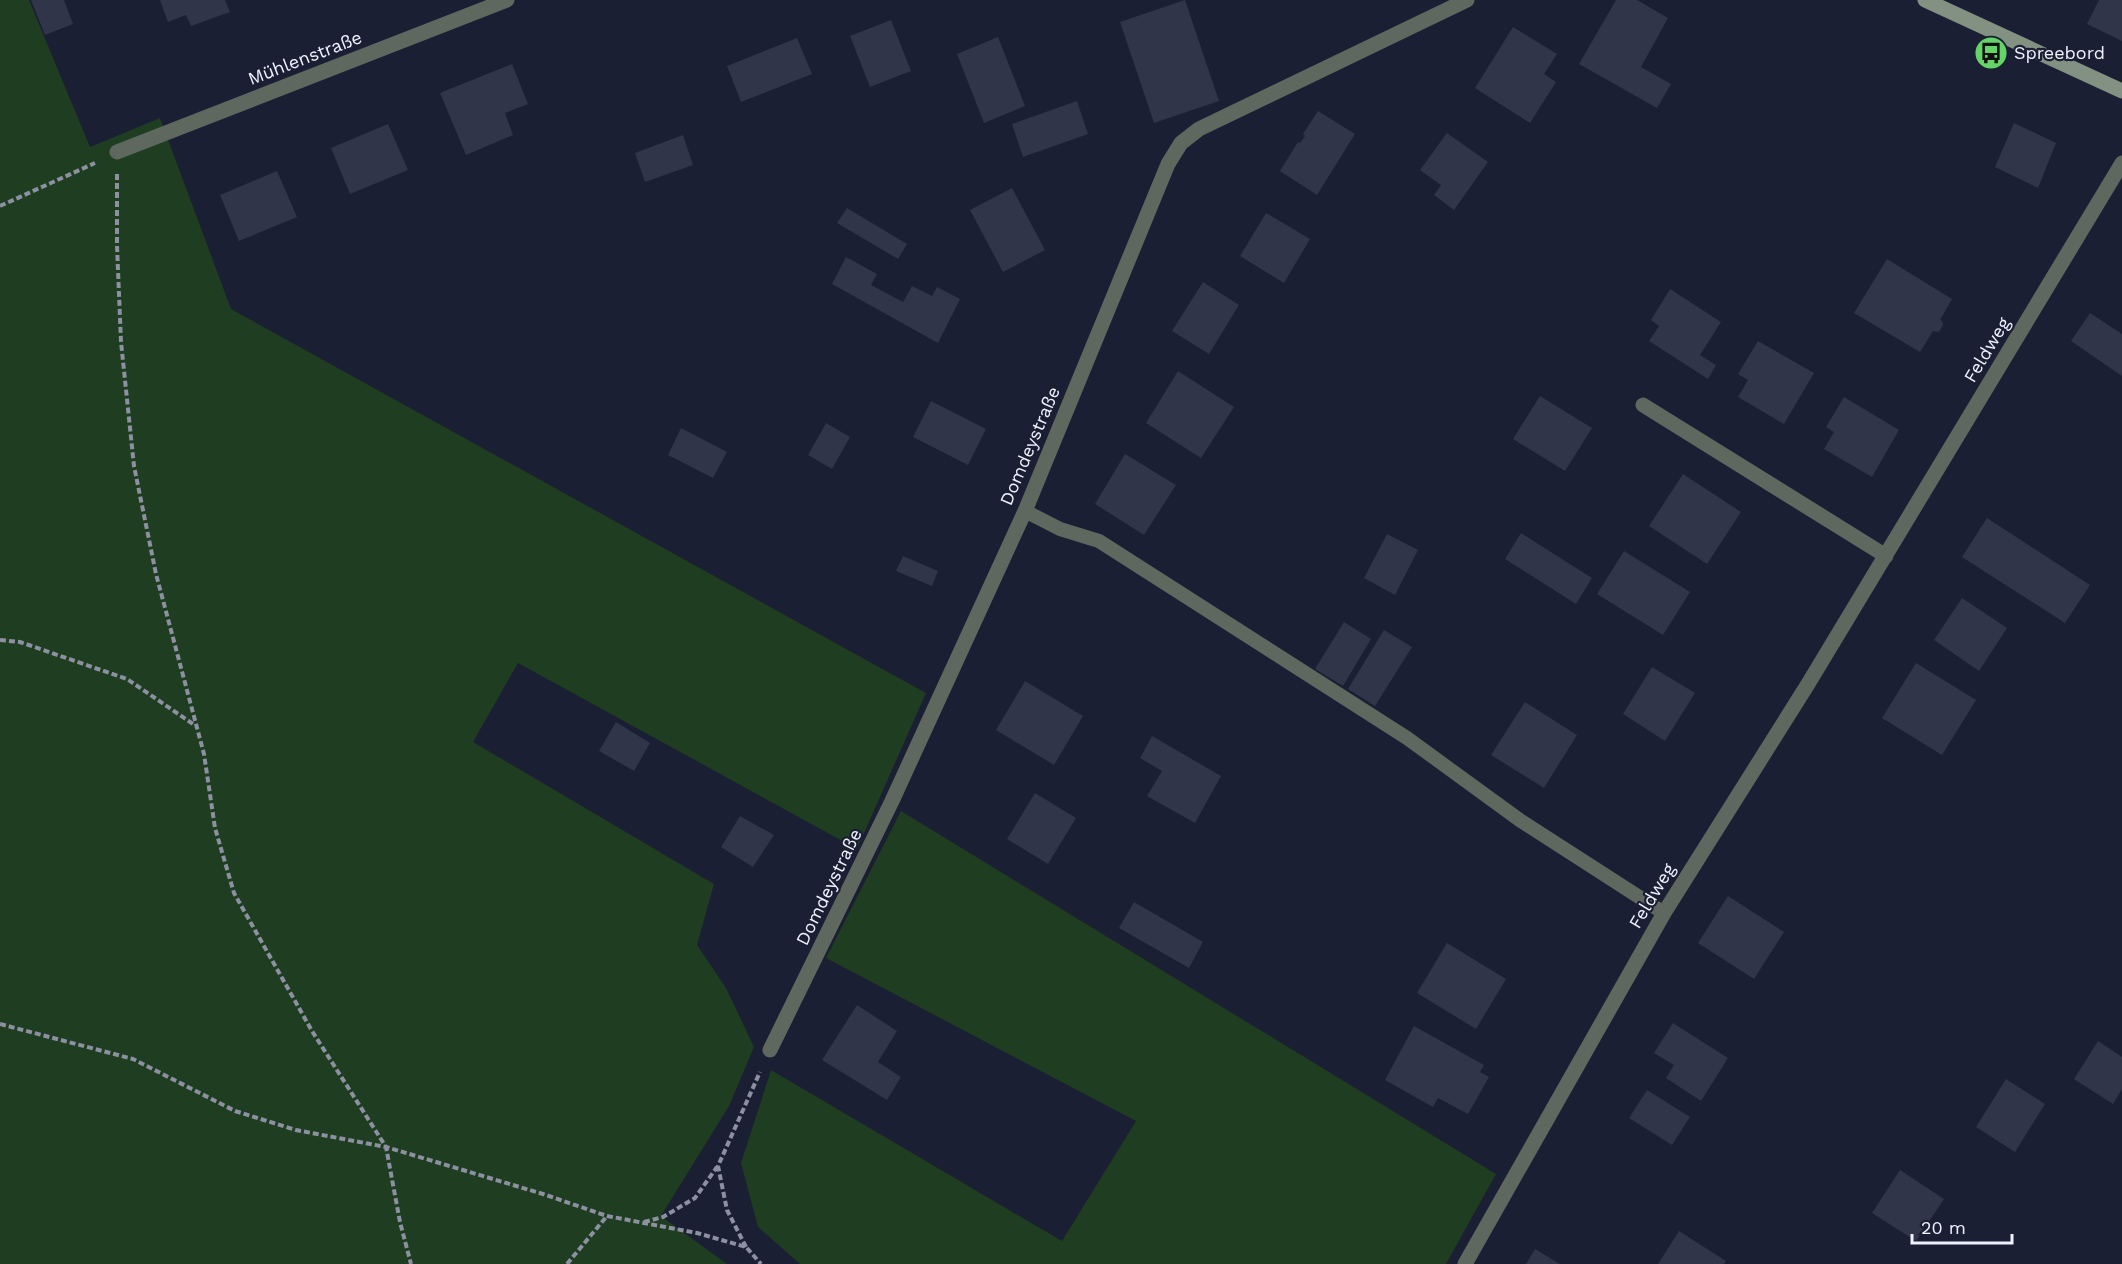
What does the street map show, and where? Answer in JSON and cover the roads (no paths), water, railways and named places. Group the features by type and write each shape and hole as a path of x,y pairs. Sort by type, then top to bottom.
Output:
{"main road":[{"path":"1925,0 2122,91"}],"street":[{"name":"Mühlenstraße","path":"117,153 507,0"},
{"name":"Domdeystraße","path":"770,1050 892,801 1025,510 1168,164 1181,143 1200,129 1467,0"},
{"name":"Feldweg","path":"1465,1264 1664,913 1886,556 2122,163"},
{"path":"1643,405 1886,556"}],"lane":[{"path":"1025,510 1060,529 1099,541 1407,738 1521,821 1664,913"}],"place":[{"name":"Spreebord","path":"1991,53"}]}
